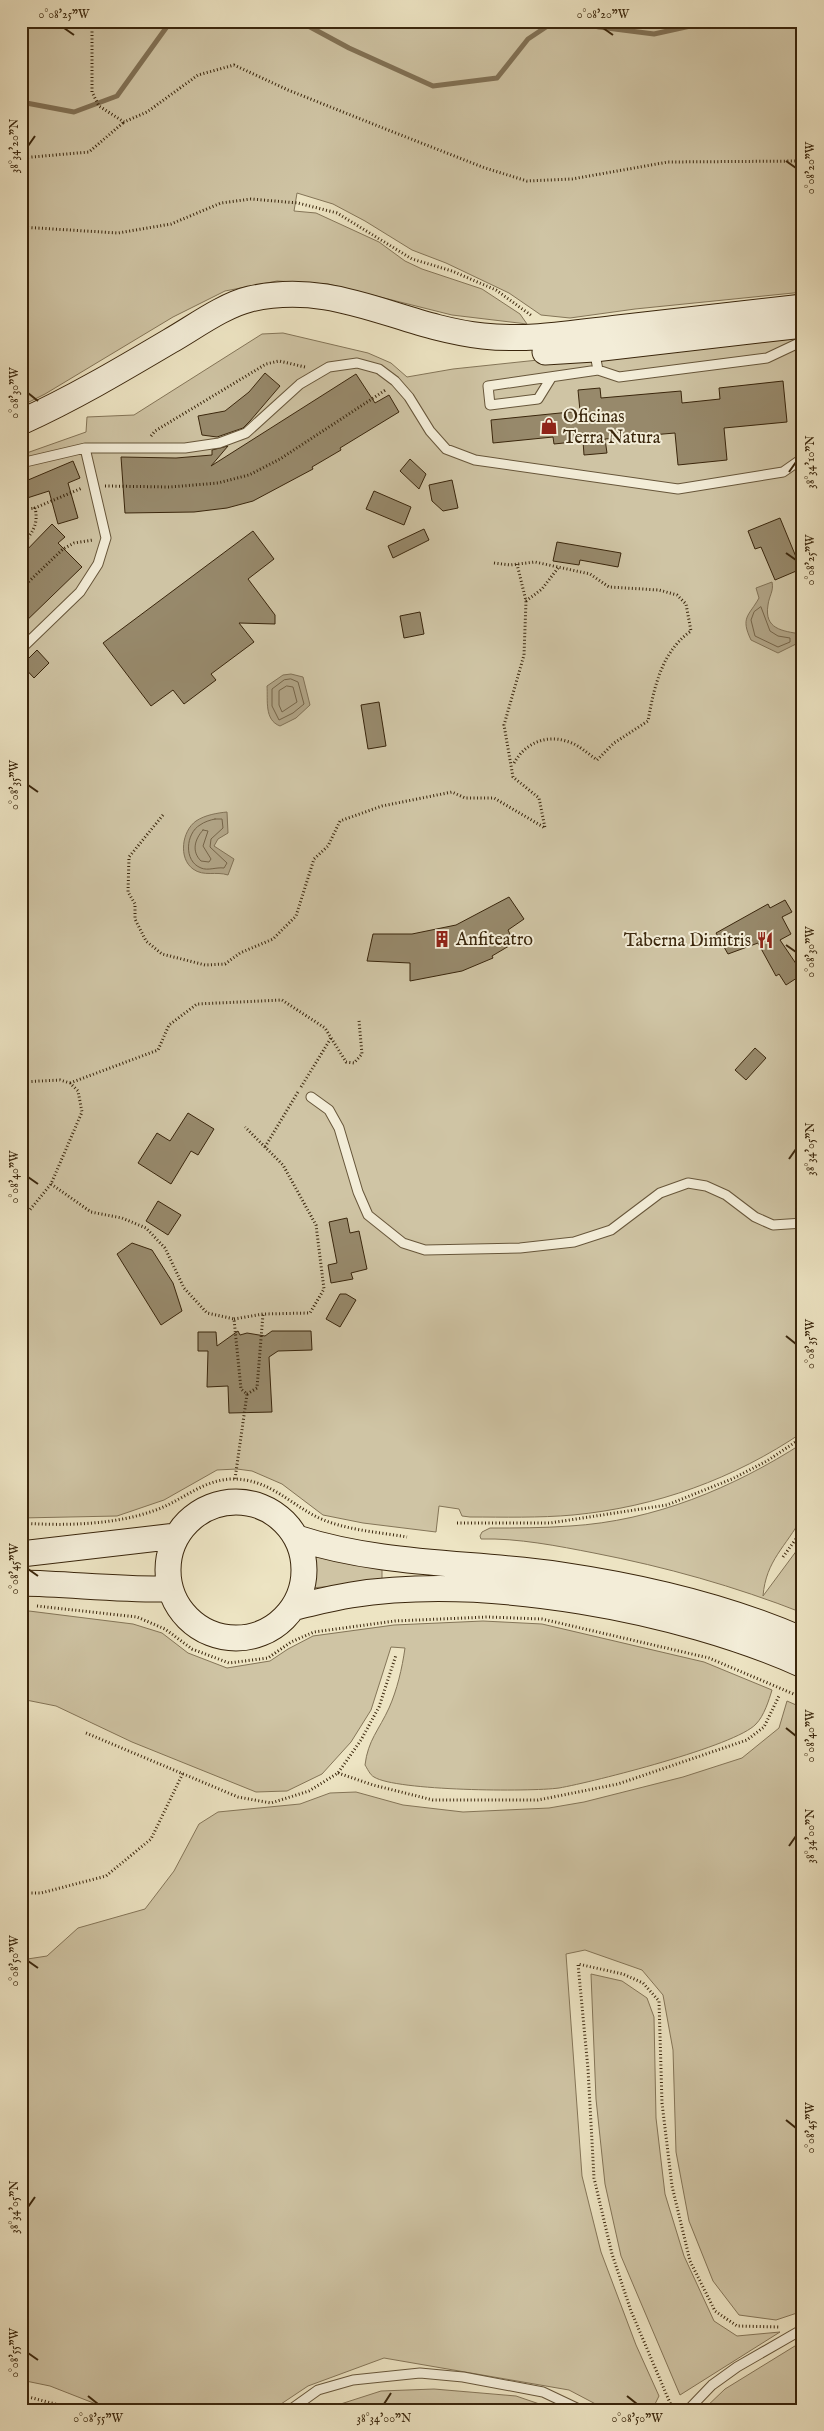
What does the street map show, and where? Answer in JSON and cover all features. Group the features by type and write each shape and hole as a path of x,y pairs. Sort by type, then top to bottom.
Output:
{"main road":[{"path":"32,417 211,317 246,300 279,293 314,294 351,302 452,332 484,336 544,336 803,307"},
{"path":"32,417 102,392 235,318 262,309 291,306 320,308 456,346 492,352 531,352 596,360 803,325"},
{"path":"229,1502 246,1502 262,1506 278,1515 297,1538 305,1562 304,1580 295,1607 272,1629 253,1637 232,1639 211,1634 193,1624 179,1608 170,1589 168,1571 170,1553 176,1536 186,1523 198,1513 229,1502"},
{"path":"21,1554 176,1536"},
{"path":"297,1538 322,1546 391,1559 562,1575 649,1592 688,1600 803,1640"},
{"path":"21,1583 75,1585 117,1590 170,1589"},
{"path":"295,1607 351,1595 392,1591 434,1590 521,1594 625,1610 678,1623 743,1642 803,1665"}],"lane":[{"path":"550,378 538,399 490,405 488,386 550,378 596,360 619,377 768,358 803,341"},
{"path":"21,463 85,448 185,448 219,443 246,433 300,384 329,367 357,363 379,369 395,380 409,397 430,431 446,449 475,460 678,489 784,472 803,458"},
{"path":"21,649 80,592 98,564 106,538 85,448"},
{"path":"311,1097 329,1110 339,1128 358,1192 368,1215 403,1243 425,1250 520,1248 574,1242 611,1230 660,1193 688,1183 706,1186 726,1195 755,1217 773,1225 803,1223"},
{"path":"688,2410 712,2385 737,2367 803,2328"},
{"path":"290,2410 318,2390 390,2374 420,2373 463,2377 543,2392 581,2410"}],"path":[{"path":"92,21 92,92 99,106 124,122"},
{"path":"21,158 89,152 124,122 147,112 198,75 234,65 288,90 383,128 485,168 528,181 572,179 668,162 803,161"},
{"path":"21,227 118,233 171,224 221,203 251,199 298,203 337,213 412,259 452,271 496,290 540,322 544,336"},
{"path":"142,447 155,431 266,364 279,361 299,364 319,373"},
{"path":"21,510 35,508 92,484 114,488 170,487 218,483 250,475 280,459 384,392 395,380"},
{"path":"21,546 34,531 38,519 35,508"},
{"path":"21,590 63,549 74,543 106,538"},
{"path":"494,563 516,564 535,562 590,574 609,586 659,590 677,595 686,604 691,630 671,650 661,671 653,694 648,721 614,743 597,760 577,745 555,739 532,743 520,753 513,765"},
{"path":"163,815 128,857 128,892 135,904 134,919 146,941 162,954 205,965 225,964 240,953 273,939 296,916 314,859 328,846 340,821 382,806 452,792 465,798 494,798 546,828 539,798 513,777 513,765 504,725 524,655 526,601 516,564"},
{"path":"526,601 542,589 558,568"},
{"path":"70,1084 158,1050 169,1025 197,1004 282,1000 325,1028 346,1062 354,1063 362,1054 359,1021"},
{"path":"310,1073 331,1038"},
{"path":"21,1082 60,1080 70,1084 78,1090 82,1112 51,1184 29,1211 21,1214"},
{"path":"265,1147 291,1104"},
{"path":"51,1184 91,1212 122,1218 146,1228 165,1248 184,1288 207,1313 234,1319 263,1314 310,1314 324,1289 316,1225 283,1165 245,1127"},
{"path":"247,1394 257,1388 263,1314"},
{"path":"234,1319 241,1389 247,1394"},
{"path":"235,1479 247,1394"},
{"path":"457,1523 550,1523 667,1505 732,1479 767,1461 803,1437"},
{"path":"783,1557 803,1529"},
{"path":"31,1606 137,1618 165,1629 192,1649 229,1663 268,1658 291,1642 314,1632 395,1621 487,1617 542,1619 709,1658 803,1698"},
{"path":"86,1733 238,1797 271,1803 309,1791 338,1773 361,1740 379,1707 396,1654"},
{"path":"338,1773 373,1785 433,1800 538,1800 618,1784 747,1740 764,1726 779,1696"},
{"path":"21,1893 41,1893 106,1876 151,1839 183,1773"},
{"path":"673,2410 631,2311 612,2254 594,2178 588,2068 578,1964 624,1974 643,1982 659,2001 662,2043 662,2103 672,2186 690,2261 715,2311 737,2326 769,2328 786,2326"},
{"path":"21,2395 78,2410"}],"shaded area":[{"path":"21,21 803,21 803,292 635,309 570,318 541,315 509,293 446,263 412,250 333,204 297,193 294,211 316,213 379,242 405,261 422,269 482,289 520,314 527,324 452,315 328,284 277,281 225,291 173,317 45,394 21,406"},
{"path":"803,332 803,1432 750,1464 722,1477 664,1498 604,1511 547,1517 470,1517 462,1516 459,1509 439,1506 436,1532 363,1523 323,1515 282,1484 252,1471 237,1469 217,1470 164,1500 117,1516 21,1518 21,455 86,432 87,417 134,415 262,334 283,333 368,353 391,363 407,377 453,369"},
{"path":"803,1443 804,1493 802,1517 772,1563 763,1596 803,1542 803,1613 726,1586 647,1564 552,1545 524,1541 481,1539 480,1536 482,1532 490,1528 550,1527 601,1523 662,1509 692,1500 721,1488"},
{"path":"311,1554 382,1568 382,1582 311,1588 314,1564"},
{"path":"21,1610 133,1624 162,1633 188,1653 227,1668 270,1661 313,1636 394,1625 483,1621 542,1624 704,1662 772,1690 759,1721 743,1733 694,1752 631,1771 559,1788 544,1789 494,1790 408,1785 387,1782 374,1777 365,1765 366,1756 374,1735 389,1708 401,1671 405,1648 391,1647 371,1710 351,1742 322,1774 287,1791 256,1792 132,1742 56,1706 21,1699"},
{"path":"787,1701 803,1708 803,2311 776,2320 739,2315 713,2281 689,2221 676,2152 673,2050 663,1995 642,1970 585,1950 566,1954 582,2176 601,2252 636,2345 659,2396 652,2410 607,2410 569,2390 384,2358 308,2386 272,2410 100,2410 96,2404 50,2386 21,2380 21,1960 47,1956 78,1928 145,1909 174,1871 199,1824 218,1812 300,1804 330,1793 356,1792 403,1805 463,1812 549,1808 584,1802 683,1777 742,1758 779,1728"},
{"path":"591,1974 622,1981 647,1998 654,2017 656,2118 665,2194 684,2256 714,2321 737,2336 780,2332 680,2395 621,2256 605,2184 596,2099"},
{"path":"803,2341 803,2410 703,2410 725,2389"},
{"path":"434,2389 516,2396 557,2410 322,2410 381,2391"}],"water":[{"path":"772,582 767,613 769,619 772,624 781,630 801,634 796,644 778,653 751,640 746,626 747,617 759,598 756,588"},
{"path":"291,674 303,677 310,705 296,718 280,726 271,719 269,714 267,686 283,675"},
{"path":"227,812 228,833 218,839 214,846 234,859 228,875 206,873 193,869 188,864 184,852 185,838 191,825 211,815"}],"building":[{"path":"265,373 280,386 243,428 217,437 202,435 198,416 225,411 249,392"},
{"path":"356,374 375,403 389,395 399,412 340,448 341,450 312,467 313,469 253,501 227,508 194,512 125,513 121,457 176,458 212,455 212,450 228,446 211,466"},
{"path":"783,381 787,422 724,428 727,460 678,465 675,433 605,439 607,453 584,455 583,441 554,444 553,437 493,443 491,420 580,411 578,390 600,388 601,398 681,391 682,403 720,399 719,388"},
{"path":"410,459 426,474 419,489 400,471"},
{"path":"73,461 80,478 68,483 78,518 58,524 49,491 21,500 21,483"},
{"path":"452,480 458,508 443,511 432,501 429,485"},
{"path":"374,491 411,507 404,525 366,509"},
{"path":"780,518 801,569 775,580 761,547 755,549 748,531"},
{"path":"52,524 65,537 58,543 82,567 21,626 21,556"},
{"path":"424,529 429,540 393,558 388,546"},
{"path":"253,531 274,559 248,579 275,615 275,624 239,623 254,642 211,674 216,680 184,704 173,690 151,706 103,643"},
{"path":"557,542 621,553 618,567 580,560 579,565 553,561"},
{"path":"420,612 424,634 404,638 400,616"},
{"path":"37,650 49,663 34,678 22,665"},
{"path":"379,702 386,746 368,749 361,705"},
{"name":"Anfiteatro","path":"509,897 524,919 508,930 514,943 492,956 493,958 462,971 410,981 410,963 367,961 373,934 412,934 456,925"},
{"path":"785,900 792,912 782,917 791,934 780,940 803,974 786,985 779,974 776,976 758,943 728,954 716,933 768,904 770,908"},
{"path":"755,1048 766,1058 746,1080 735,1070"},
{"path":"188,1113 214,1129 198,1155 191,1151 171,1184 138,1163 157,1133 170,1141"},
{"path":"158,1201 181,1215 168,1235 146,1221"},
{"path":"347,1218 350,1233 359,1231 367,1269 351,1273 353,1279 331,1283 328,1265 337,1263 329,1222"},
{"path":"132,1243 152,1250 173,1283 182,1311 161,1325 117,1254"},
{"path":"340,1294 346,1294 356,1300 340,1327 326,1319"},
{"path":"238,1331 240,1335 247,1333 265,1336 272,1331 311,1331 312,1350 278,1351 269,1357 272,1412 229,1413 228,1386 207,1387 208,1351 198,1351 198,1332 216,1332 217,1346"}],"waterway":[{"path":"21,102 74,112 117,96 171,21"},
{"path":"299,21 349,48 433,86 497,78 528,39 555,21"},
{"path":"575,21 599,27 654,34 713,21"}],"place":[{"name":"Oficinas Terra Natura","path":"549,426"},
{"name":"Anfiteatro","path":"442,939"},
{"name":"Taberna Dimitris","path":"765,940"}]}
